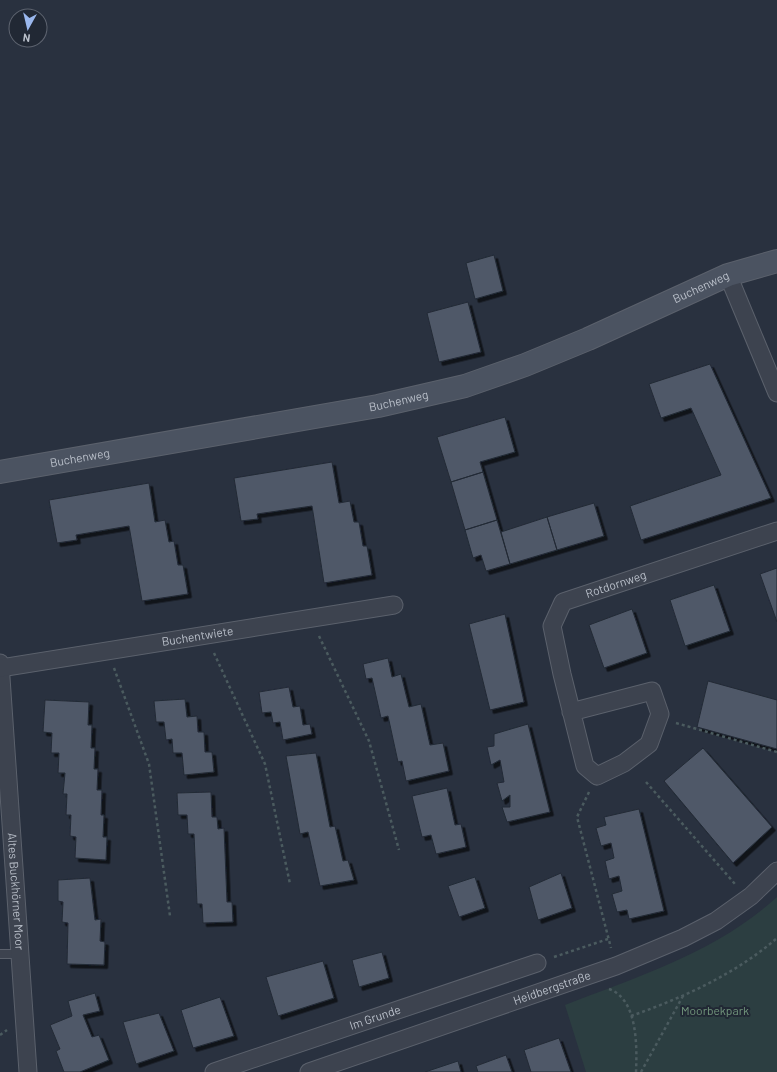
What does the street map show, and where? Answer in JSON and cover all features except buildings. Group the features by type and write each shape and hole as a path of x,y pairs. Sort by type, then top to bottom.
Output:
{"street":[{"name":"Buchenweg","path":"0,472 378,406 465,386 525,365 588,339 728,275 777,261"},
{"path":"728,275 777,393"},
{"name":"Rotdornweg","path":"597,776 585,766 571,712 552,626 563,602 777,532"},
{"name":"Buchentwiete","path":"0,668 394,605"},
{"name":"Altes Buckhörner Moor","path":"0,663 28,1072"},
{"path":"571,712 652,691 660,714 649,744 624,764 597,776"},
{"name":"Heidbergstraße","path":"309,1072 589,976 683,938 716,921 747,898 777,871"},
{"name":"Im Grunde","path":"214,1072 537,963"}],"lane":[{"path":"0,954 20,954"}],"path":[{"path":"311,618 369,741 399,850"},
{"path":"205,635 265,764 290,884"},
{"path":"107,651 149,764 170,916"},
{"path":"658,718 777,752"},
{"path":"597,776 577,817 616,966"},
{"path":"646,782 747,898"},
{"path":"631,1016 670,1002 716,979 764,949 777,938"},
{"path":"537,963 609,939"},
{"path":"589,976 595,992 609,989 620,995 631,1016 637,1053 636,1072"},
{"path":"641,1072 684,995"}],"green space":[{"name":"Moorbekpark","path":"777,897 777,1072 586,1072 565,1005 649,973 703,948 754,916"}]}
